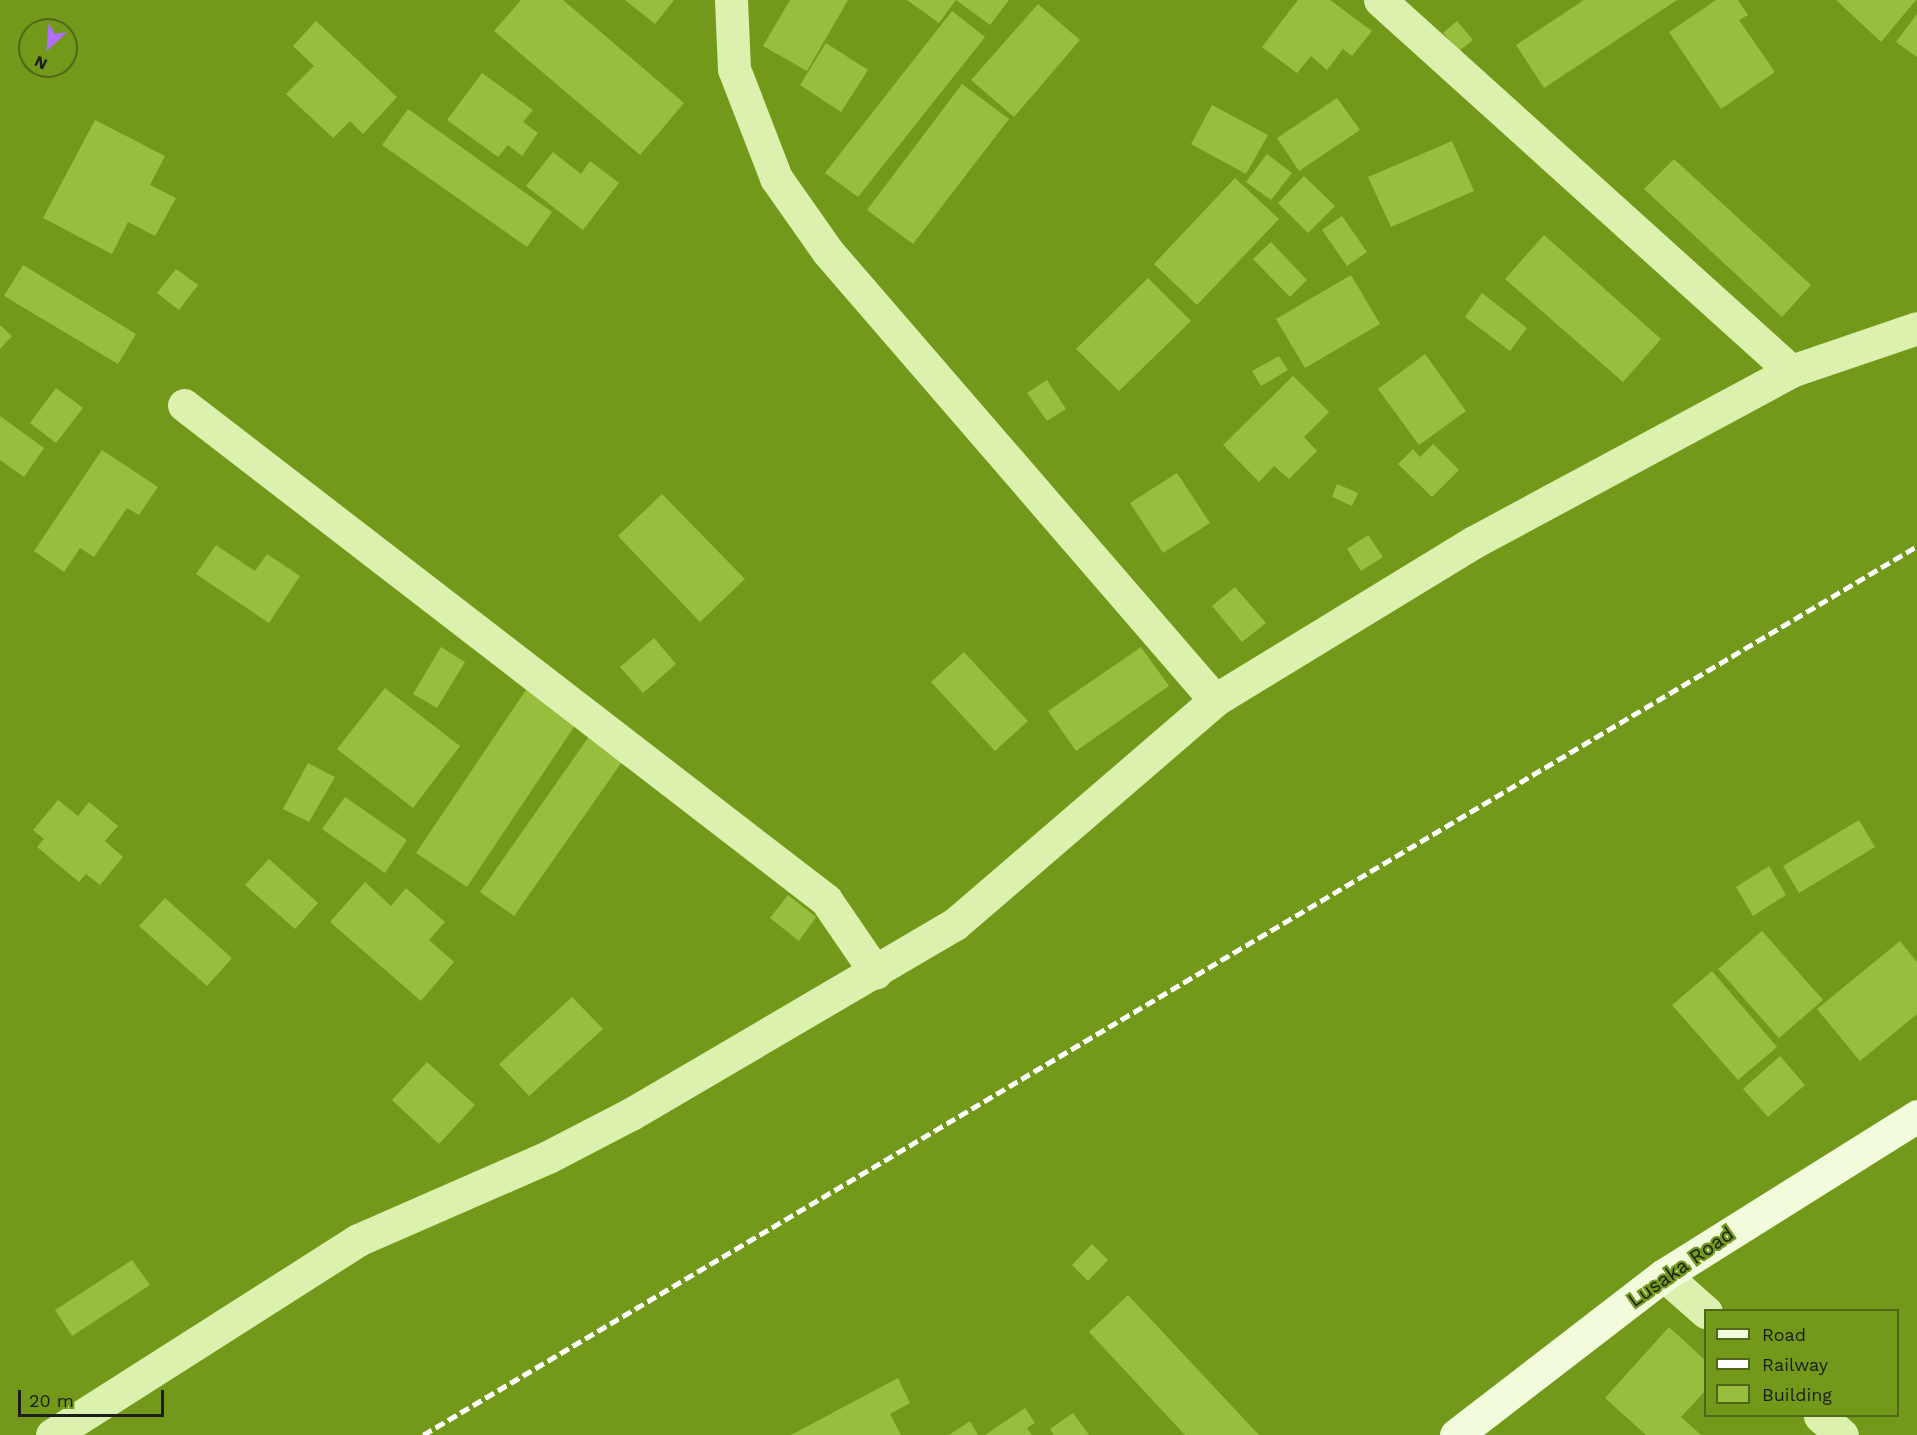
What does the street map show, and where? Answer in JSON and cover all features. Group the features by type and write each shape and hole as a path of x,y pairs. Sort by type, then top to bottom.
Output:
{"street":[{"path":"731,0 734,69 776,178 828,252 1215,700"},
{"path":"1380,0 1791,371"},
{"path":"52,1435 358,1240 528,1166 631,1114 876,973 955,924 1215,700 1474,542 1791,371 1917,328"},
{"path":"184,405 817,893 876,973"},
{"name":"Lusaka Road","path":"1456,1435 1664,1275 1917,1116"},
{"path":"1664,1275 1704,1310"},
{"path":"1822,1417 1842,1435"}],"building":[{"path":"521,0 563,0 684,103 640,155 494,31"},
{"path":"625,0 674,0 655,24"},
{"path":"790,0 848,0 807,71 763,46"},
{"path":"907,0 956,0 939,23"},
{"path":"956,0 1009,0 990,25"},
{"path":"1298,0 1330,0 1372,31 1352,56 1343,49 1327,70 1311,56 1297,73 1262,47"},
{"path":"1584,0 1677,0 1544,88 1516,45"},
{"path":"1716,0 1738,0 1748,15 1739,20 1775,72 1721,109 1669,32"},
{"path":"1836,0 1916,0 1881,42"},
{"path":"1038,4 1080,40 1014,117 971,80"},
{"path":"952,11 985,37 858,197 825,173"},
{"path":"1917,14 1917,57 1896,42"},
{"path":"316,21 397,97 363,134 350,121 333,138 286,94 314,66 293,46"},
{"path":"1457,21 1473,40 1459,51 1443,33"},
{"path":"826,43 868,70 841,112 800,85"},
{"path":"482,73 533,110 523,122 538,133 522,156 508,145 498,157 447,120"},
{"path":"962,84 1009,119 913,244 867,210"},
{"path":"1337,98 1360,130 1299,171 1277,138"},
{"path":"1212,105 1268,135 1246,174 1191,144"},
{"path":"408,109 552,212 527,247 382,145"},
{"path":"95,120 165,156 150,185 176,198 155,236 128,222 112,254 43,218"},
{"path":"1452,141 1474,191 1391,227 1368,177"},
{"path":"553,152 581,174 590,161 619,183 583,230 526,186"},
{"path":"1267,154 1292,173 1271,200 1246,182"},
{"path":"1674,159 1811,285 1782,317 1644,189"},
{"path":"1304,176 1335,206 1308,233 1278,203"},
{"path":"1235,178 1279,219 1197,305 1154,264"},
{"path":"1342,216 1367,252 1347,266 1322,230"},
{"path":"1544,235 1661,339 1623,382 1505,279"},
{"path":"1271,242 1307,280 1290,297 1253,259"},
{"path":"23,265 136,334 118,364 4,296"},
{"path":"176,269 198,285 179,310 157,293"},
{"path":"1351,275 1380,324 1305,368 1276,319"},
{"path":"1148,278 1191,321 1119,391 1076,349"},
{"path":"1482,293 1527,328 1510,351 1465,317"},
{"path":"0,325 12,336 0,349"},
{"path":"1425,354 1466,411 1419,445 1378,389"},
{"path":"1279,356 1288,370 1261,386 1252,371"},
{"path":"1293,376 1329,412 1304,437 1317,451 1289,479 1274,466 1259,482 1223,445"},
{"path":"1047,380 1066,409 1047,421 1027,393"},
{"path":"56,388 83,408 56,443 30,423"},
{"path":"0,416 44,448 24,477 0,460"},
{"path":"1433,444 1459,470 1432,497 1398,464 1413,449 1420,457"},
{"path":"102,450 158,487 139,515 127,508 94,557 80,548 64,572 34,551"},
{"path":"1177,473 1210,523 1163,553 1130,503"},
{"path":"1337,484 1358,493 1352,506 1332,497"},
{"path":"662,494 745,579 700,622 618,536"},
{"path":"1368,535 1383,557 1361,571 1347,549"},
{"path":"216,545 255,571 267,554 300,576 269,623 196,574"},
{"path":"1235,587 1266,623 1242,642 1212,606"},
{"path":"654,638 676,664 643,693 620,667"},
{"path":"441,647 465,662 437,708 413,694"},
{"path":"1141,647 1169,686 1076,751 1048,711"},
{"path":"964,652 1028,721 995,751 931,682"},
{"path":"532,681 582,715 467,887 416,853"},
{"path":"385,688 460,746 413,808 337,749"},
{"path":"595,728 629,752 514,916 480,892"},
{"path":"308,763 335,777 309,822 283,809"},
{"path":"345,797 407,840 385,873 322,829"},
{"path":"58,800 78,816 89,802 118,826 105,841 123,857 100,885 86,874 79,882 37,847 44,839 33,830"},
{"path":"1859,820 1875,847 1799,893 1783,866"},
{"path":"269,859 318,903 295,929 245,885"},
{"path":"1769,866 1786,895 1753,916 1736,887"},
{"path":"365,882 391,906 406,888 445,922 429,940 454,962 421,1001 330,922"},
{"path":"788,895 816,917 799,941 770,918"},
{"path":"165,898 232,958 207,986 139,926"},
{"path":"1762,931 1823,1000 1779,1038 1718,969"},
{"path":"1900,941 1917,962 1917,1014 1860,1061 1817,1009"},
{"path":"1712,971 1777,1047 1738,1080 1672,1005"},
{"path":"572,997 603,1029 529,1096 499,1064"},
{"path":"1780,1056 1805,1085 1768,1117 1743,1089"},
{"path":"427,1062 475,1105 439,1144 392,1100"},
{"path":"1092,1244 1108,1260 1088,1281 1072,1265"},
{"path":"132,1260 150,1285 72,1336 55,1310"},
{"path":"1128,1295 1259,1435 1185,1435 1089,1332"},
{"path":"1669,1327 1704,1359 1704,1392 1681,1417 1701,1435 1646,1435 1605,1398"},
{"path":"898,1378 910,1403 890,1414 901,1435 791,1435"},
{"path":"1025,1408 1035,1423 1027,1428 1032,1435 985,1435"},
{"path":"1073,1413 1089,1435 1054,1435 1050,1429"},
{"path":"970,1421 978,1435 949,1435"}],"railway":[{"path":"423,1435 1917,546"}]}
